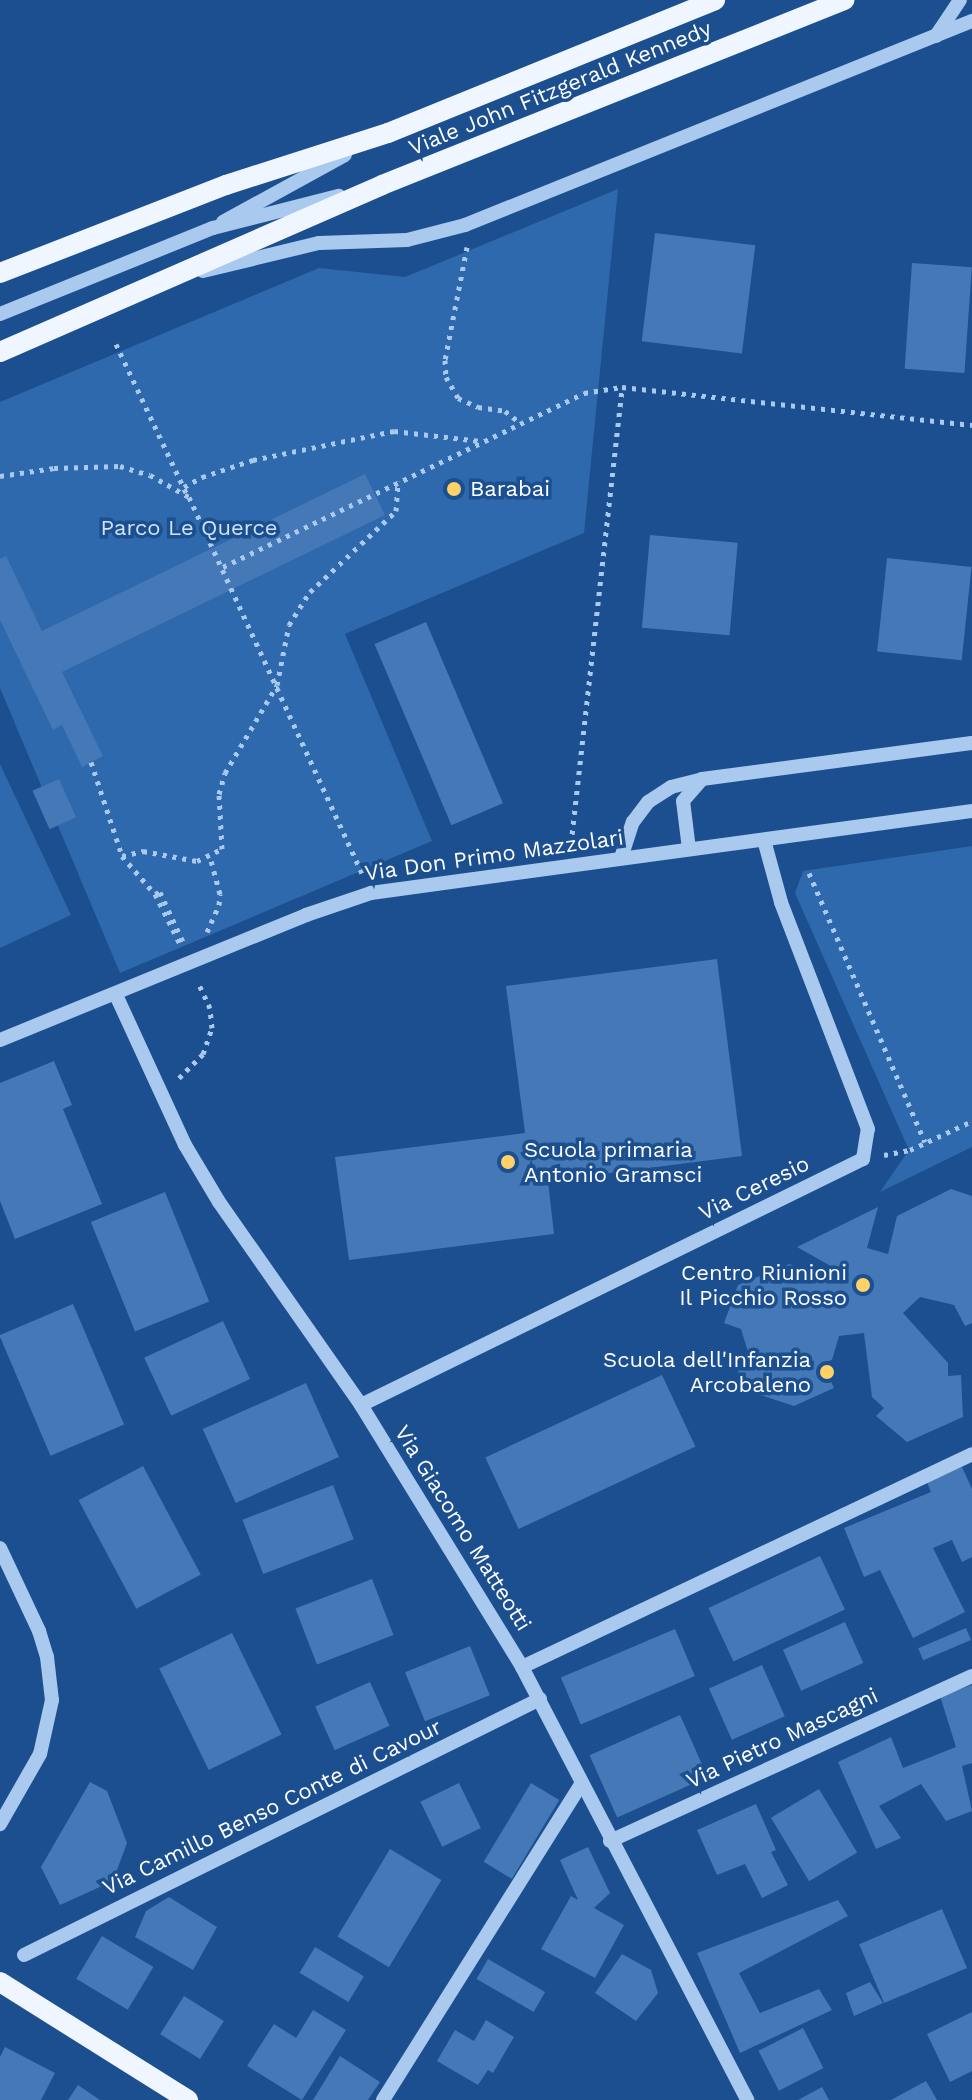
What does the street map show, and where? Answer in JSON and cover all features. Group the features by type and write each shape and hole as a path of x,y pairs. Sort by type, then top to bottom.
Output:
{"main road":[{"name":"Viale John Fitzgerald Kennedy","path":"0,273 226,185 388,133 715,0"},
{"name":"Viale John Fitzgerald Kennedy","path":"0,352 382,185 844,0"},
{"path":"0,1982 188,2100"}],"street":[{"path":"935,36 960,0"},
{"path":"172,278 319,243 407,240 465,225 972,21"},
{"name":"Viale John Fitzgerald Kennedy","path":"213,228 295,179 388,133"},
{"name":"Viale John Fitzgerald Kennedy","path":"0,314 213,228 382,185"},
{"path":"621,858 633,822 648,802 671,787 702,779 972,743"},
{"path":"689,849 683,801 702,779"},
{"name":"Via Don Primo Mazzolari","path":"0,1040 306,915 371,893 972,811"},
{"path":"764,840 781,902 868,1129 863,1159"},
{"name":"Via Giacomo Matteotti","path":"116,995 162,1101 219,1202 361,1405 522,1667 747,2100"},
{"name":"Via Ceresio","path":"361,1405 863,1159"},
{"path":"522,1667 972,1454"},
{"path":"0,1548 39,1631 47,1657 52,1700 40,1754 0,1824"},
{"name":"Via Pietro Mascagni","path":"610,1841 972,1676"},
{"name":"Via Camillo Benso Conte di Cavour","path":"24,1955 540,1699"},
{"path":"383,2100 581,1784"}],"path":[{"path":"468,242 445,360 446,377 458,398 478,407 505,411 519,422"},
{"path":"116,344 223,567 363,874"},
{"path":"568,865 622,387"},
{"path":"223,567 584,393 622,387 972,425"},
{"path":"184,487 202,477 253,460 394,431 481,441"},
{"path":"0,476 54,468 120,466 150,475 189,497"},
{"path":"122,856 143,851 197,861 210,857 224,845 219,794 225,773 277,685 289,625 310,592 396,511 398,481"},
{"path":"91,762 122,856 156,896 160,892 184,944"},
{"path":"206,935 219,905 220,894 210,857"},
{"path":"809,873 925,1142"},
{"path":"162,1101 174,1082 203,1054 212,1028 210,1008"},
{"path":"863,1159 910,1150 972,1121"}],"green space":[{"name":"Parco Le Querce","path":"618,189 584,533 345,634 432,841 120,973 0,688 0,402 319,268 405,277"},
{"path":"0,764 71,915 0,948"},
{"path":"972,846 972,1147 880,1192 909,1150 795,893 803,871"}],"building":[{"path":"655,233 755,245 742,353 642,341"},
{"path":"912,263 972,267 964,373 905,369"},
{"path":"365,474 385,515 62,672 103,756 82,767 62,725 53,730 0,620 0,559 6,556 42,631"},
{"path":"650,535 738,543 730,635 642,628"},
{"path":"887,558 972,567 962,660 877,651"},
{"path":"426,622 503,803 451,825 374,644"},
{"path":"59,779 76,817 50,829 33,791"},
{"path":"717,959 742,1156 548,1181 554,1234 349,1260 335,1157 525,1133 506,986"},
{"path":"54,1061 72,1105 63,1109 102,1204 15,1239 0,1201 0,1083"},
{"path":"951,1189 972,1196 972,1323 965,1326 954,1305 920,1297 903,1313 948,1363 948,1376 961,1375 963,1417 907,1442 876,1416 884,1408 872,1397 864,1333 839,1336 832,1360 823,1363 834,1388 794,1406 745,1390 737,1374 748,1352 741,1329 724,1323 738,1285 789,1264 823,1274 829,1265 797,1247 878,1207 867,1248 888,1254 897,1216"},
{"path":"165,1192 209,1301 135,1331 91,1222"},
{"path":"73,1304 124,1425 51,1456 0,1335"},
{"path":"223,1321 250,1379 171,1416 144,1358"},
{"path":"662,1375 695,1447 519,1529 485,1457"},
{"path":"306,1383 339,1457 236,1503 203,1429"},
{"path":"143,1466 201,1575 136,1609 79,1500"},
{"path":"962,1467 972,1489 972,1557 962,1562 952,1540 933,1548 965,1612 913,1638 880,1570 864,1577 844,1528 931,1492 927,1482"},
{"path":"333,1485 354,1539 263,1574 242,1520"},
{"path":"820,1556 845,1609 733,1661 709,1608"},
{"path":"372,1579 394,1635 317,1664 295,1608"},
{"path":"845,1622 863,1663 801,1691 783,1650"},
{"path":"966,1628 971,1640 923,1660 918,1648"},
{"path":"675,1629 695,1676 581,1724 561,1677"},
{"path":"232,1633 282,1735 209,1770 159,1669"},
{"path":"470,1646 490,1695 425,1721 405,1672"},
{"path":"762,1665 785,1716 732,1740 709,1689"},
{"path":"370,1682 390,1726 335,1750 315,1706"},
{"path":"972,1685 972,1763 962,1766 972,1811 946,1821 921,1784 879,1806 901,1838 876,1849 838,1762 891,1737 903,1768 956,1747 940,1696"},
{"path":"680,1715 708,1777 617,1817 590,1755"},
{"path":"90,1782 107,1791 127,1843 113,1881 60,1905 41,1867"},
{"path":"459,1783 481,1828 442,1847 420,1802"},
{"path":"531,1783 559,1800 512,1879 484,1862"},
{"path":"819,1789 857,1852 809,1881 771,1818"},
{"path":"756,1804 776,1850 771,1852 788,1885 762,1898 745,1864 717,1875 697,1830"},
{"path":"588,1847 610,1893 594,1908 624,1925 595,1978 541,1949 571,1896 578,1900 560,1860"},
{"path":"390,1849 441,1880 389,1967 337,1936"},
{"path":"169,1897 217,1927 193,1970 135,1937 146,1911"},
{"path":"838,1900 848,1916 739,1973 760,2013 819,1989 832,2010 740,2053 697,1953"},
{"path":"942,1909 967,1968 884,2003 859,1944"},
{"path":"102,1936 153,1967 128,2010 76,1979"},
{"path":"315,1947 364,1976 348,2002 300,1973"},
{"path":"622,1954 651,1970 658,1993 636,2021 595,1993"},
{"path":"488,1959 545,1992 534,2012 476,1979"},
{"path":"870,1982 883,2003 854,2016 846,1993"},
{"path":"184,1996 224,2021 200,2059 160,2034"},
{"path":"313,2010 346,2030 302,2100 247,2066 274,2024 296,2038"},
{"path":"972,2012 972,2071 950,2082 927,2034"},
{"path":"486,2020 514,2037 493,2073 488,2070 478,2085 437,2061 455,2030 474,2041"},
{"path":"803,2028 823,2068 779,2091 758,2051"},
{"path":"5,2047 55,2073 41,2100 0,2100 0,2057"},
{"path":"340,2056 380,2082 368,2100 313,2100"},
{"path":"926,2081 937,2100 891,2100"},
{"path":"78,2085 100,2100 68,2100"},
{"path":"822,2087 829,2100 798,2100"}],"place":[{"name":"Barabai","path":"454,489"},
{"name":"Scuola primaria Antonio Gramsci","path":"508,1162"},
{"name":"Centro Riunioni Il Picchio Rosso","path":"863,1285"},
{"name":"Scuola dell'Infanzia Arcobaleno","path":"827,1372"}]}
